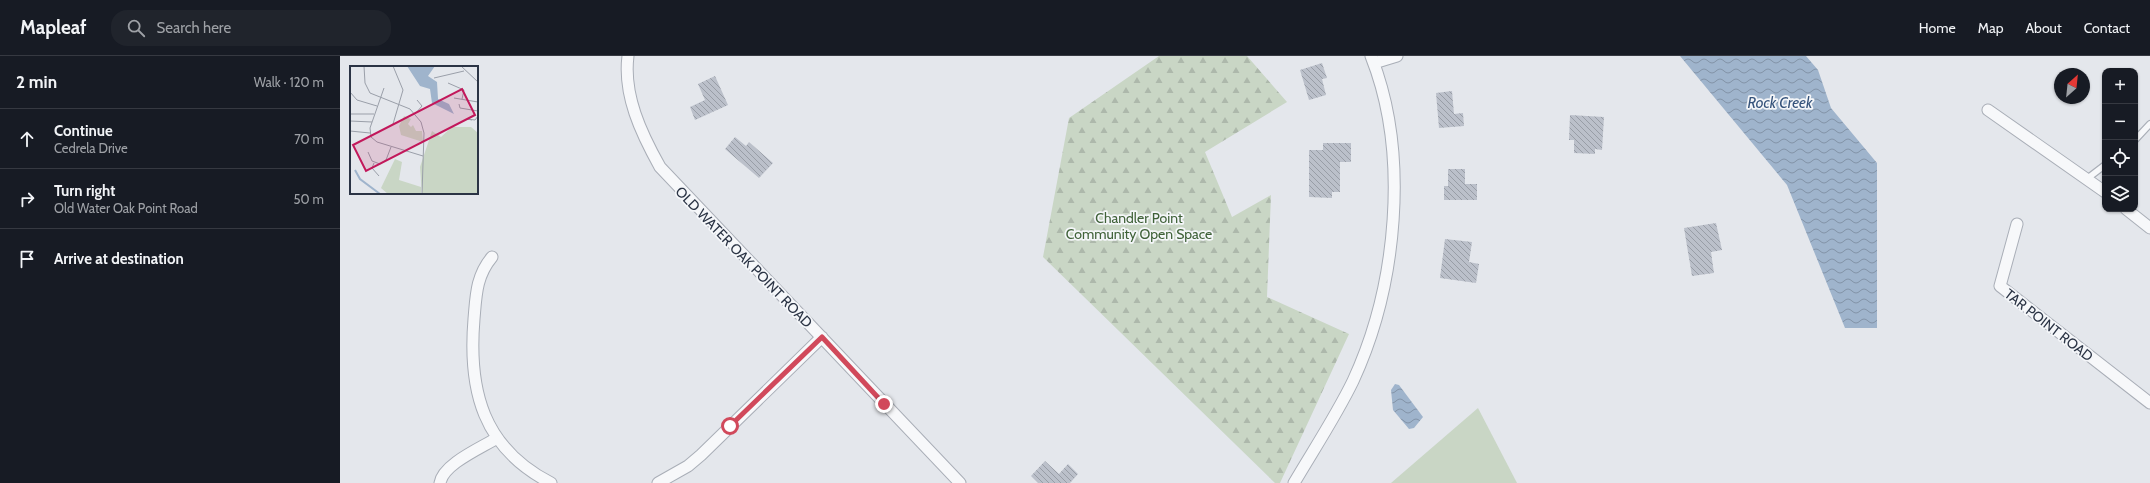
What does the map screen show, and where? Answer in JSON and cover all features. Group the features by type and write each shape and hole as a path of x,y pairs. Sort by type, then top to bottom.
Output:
{"street":[{"name":"OLD WATER OAK POINT ROAD","path":"628,56 627,74 633,107 648,145 660,167 960,483"},
{"path":"1294,483 1353,380 1371,335 1387,277 1394,208 1392,153 1388,118 1373,60 1397,56"},
{"path":"1988,110 2088,178 2102,190"},
{"path":"2130,212 2150,228"},
{"name":"TAR POINT ROAD","path":"2017,224 2000,286 2150,403"},
{"path":"492,257 484,266 476,288 473,369 479,402 497,438 524,467 551,483"},
{"path":"658,483 688,466 701,455 822,337"},
{"path":"440,483 441,477 450,466 497,438"}],"lane":[{"path":"2138,137 2150,124"},
{"path":"2088,178 2102,167"}],"green space":[{"name":"Chandler Point Community Open Space","path":"1159,56 1247,56 1287,102 1205,152 1232,217 1271,195 1267,297 1349,334 1280,483 1275,483 1043,257 1069,118"},
{"path":"1478,408 1517,483 1391,483"}],"water":[{"name":"Rock Creek","path":"1680,56 1806,56 1818,70 1831,108 1877,163 1877,328 1845,328 1787,185"},
{"path":"1395,384 1399,385 1423,417 1414,428 1409,429 1393,410 1391,390"}],"building":[{"path":"1322,63 1327,78 1322,79 1326,95 1309,100 1300,70"},
{"path":"715,76 728,105 695,120 690,107 705,100 698,84"},
{"path":"1452,91 1454,114 1463,113 1464,126 1439,128 1436,93"},
{"path":"1570,115 1604,117 1602,150 1595,149 1595,154 1574,153 1574,140 1569,140"},
{"path":"735,137 746,146 749,142 773,163 759,178 725,149"},
{"path":"1323,143 1351,143 1351,162 1340,162 1340,192 1332,192 1332,198 1309,197 1309,150 1323,150"},
{"path":"1448,169 1465,169 1465,184 1477,184 1477,200 1444,200 1444,186 1448,186"},
{"path":"1716,223 1722,250 1711,252 1714,273 1692,276 1684,228"},
{"path":"1445,239 1472,242 1469,262 1479,264 1476,283 1440,278"},
{"path":"1045,461 1059,474 1068,464 1078,474 1070,483 1038,483 1031,476"}],"route":[{"path":"730,426 822,337 884,404"}]}
